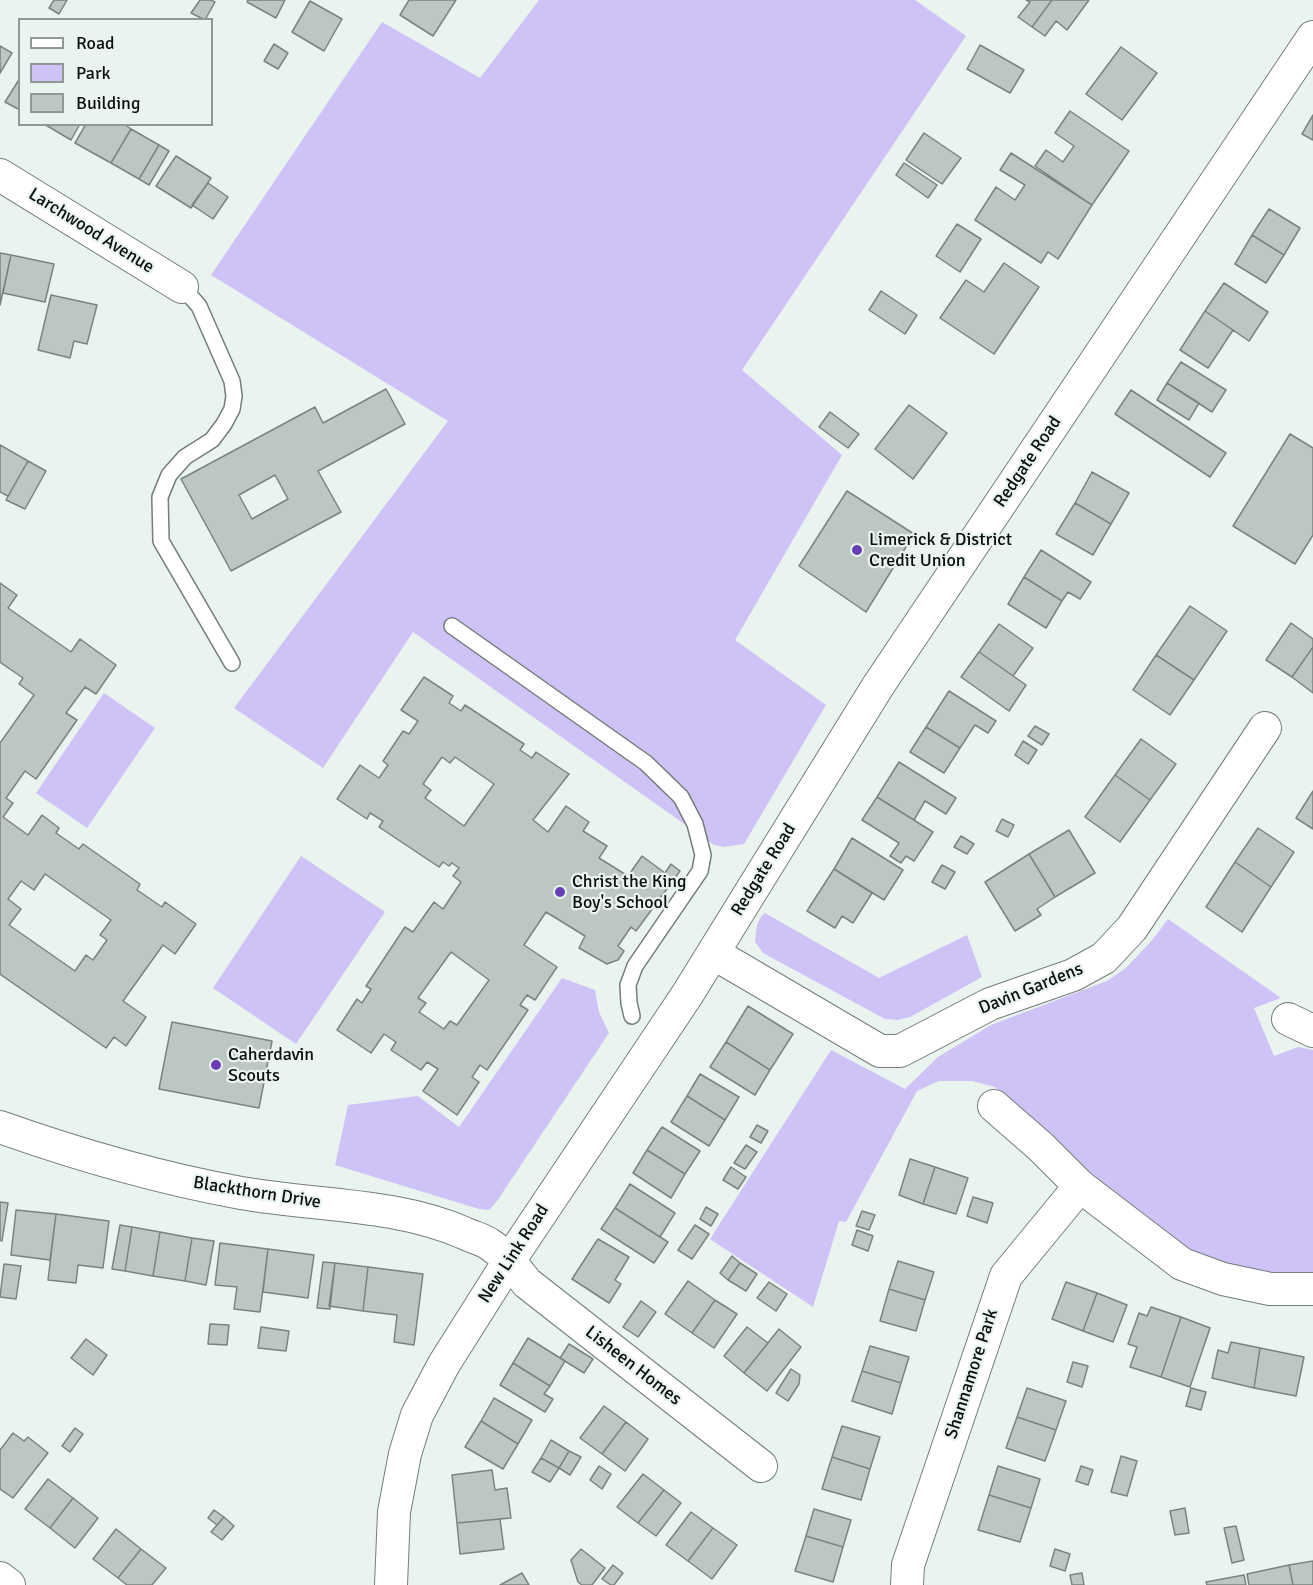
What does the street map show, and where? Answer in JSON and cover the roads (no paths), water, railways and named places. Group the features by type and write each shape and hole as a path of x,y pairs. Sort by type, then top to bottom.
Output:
{"street":[{"name":"Redgate Road","path":"713,953 878,686 1313,37"},
{"name":"Larchwood Avenue","path":"0,175 182,287"},
{"name":"Davin Gardens","path":"713,953 880,1051 900,1051 990,1004 1073,975 1104,958 1132,928 1264,728"},
{"name":"New Link Road","path":"391,1585 396,1492 417,1415 444,1364 509,1261 675,1014 713,953"},
{"path":"994,1106 1041,1147 1080,1186 1182,1264 1223,1279 1270,1289 1313,1289"},
{"name":"Blackthorn Drive","path":"0,1127 39,1141 182,1181 243,1193 420,1218 489,1244 509,1261"},
{"name":"Shannamore Park","path":"907,1585 911,1557 1006,1276 1080,1186"},
{"name":"Lisheen Homes","path":"509,1261 527,1283 761,1466"},
{"path":"0,1578 9,1585"}],"lane":[{"path":"182,287 199,306 232,381 234,396 232,409 212,440 185,456 169,476 160,497 161,541 232,663"},
{"path":"452,626 646,764 681,797 695,824 703,855 700,871 635,966 628,985 632,1016"}],"place":[{"name":"Limerick & District Credit Union","path":"857,550"},
{"name":"Christ the King Boy's School","path":"560,892"},
{"name":"Caherdavin Scouts","path":"216,1065"}]}
